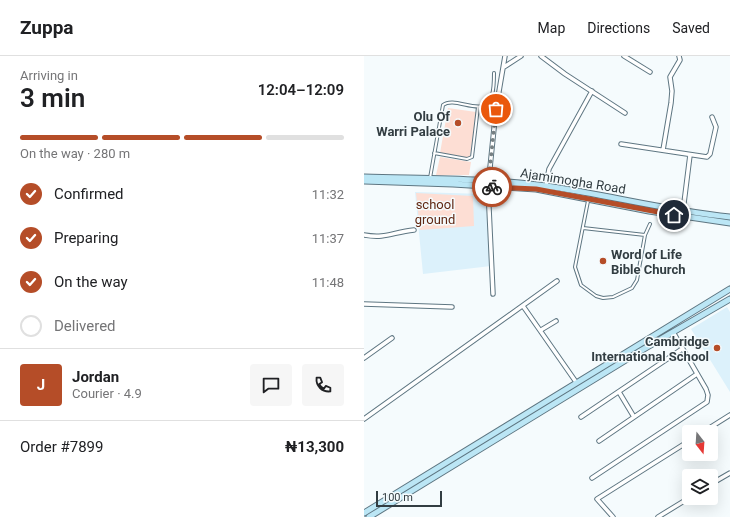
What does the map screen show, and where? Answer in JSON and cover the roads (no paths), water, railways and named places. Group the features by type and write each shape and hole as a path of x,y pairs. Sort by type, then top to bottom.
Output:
{"main road":[{"name":"Ajamimogha Road","path":"364,177 430,179 536,189 686,218 730,223"},
{"name":"Ajamimogha Road","path":"364,181 546,186 683,211 730,216"},
{"path":"364,513 730,289"},
{"path":"369,517 672,332 729,302"},
{"path":"514,421 518,426"}],"street":[{"path":"493,294 488,184 496,109 505,56"},
{"path":"504,67 521,56"},
{"path":"541,56 626,113"},
{"path":"624,56 650,72"},
{"path":"663,150 671,103 672,91 670,77 680,60 679,56"},
{"path":"546,186 549,169 592,91"},
{"path":"622,144 690,155 709,156 716,127 712,117"},
{"path":"683,211 690,155"},
{"path":"364,234 381,238 400,232 414,230"},
{"path":"364,419 557,281"},
{"path":"364,304 452,307"},
{"path":"523,306 576,382"},
{"path":"541,330 556,321"},
{"path":"592,478 707,402 708,395 672,332"},
{"path":"364,358 392,338"},
{"path":"581,417 682,349"},
{"path":"599,441 697,374"},
{"path":"619,392 634,416"},
{"path":"714,425 730,415"},
{"path":"613,517 596,499 682,445"},
{"path":"718,480 730,473"},
{"path":"658,517 682,502"}],"lane":[{"path":"430,179 443,105 449,102 478,107 483,105 491,98 494,73"},
{"path":"434,153 467,158 472,157 478,107"},
{"path":"588,200 576,261 578,277 588,292 603,298 613,298 632,288 637,280 645,235 650,224"},
{"path":"582,228 645,235"}],"place":[{"name":"Olu Of Warri Palace","path":"458,123"},
{"name":"Word of Life Bible Church","path":"603,261"},
{"name":"Cambridge International School","path":"717,348"}],"park label":[{"name":"school ground","path":"435,212"}]}
